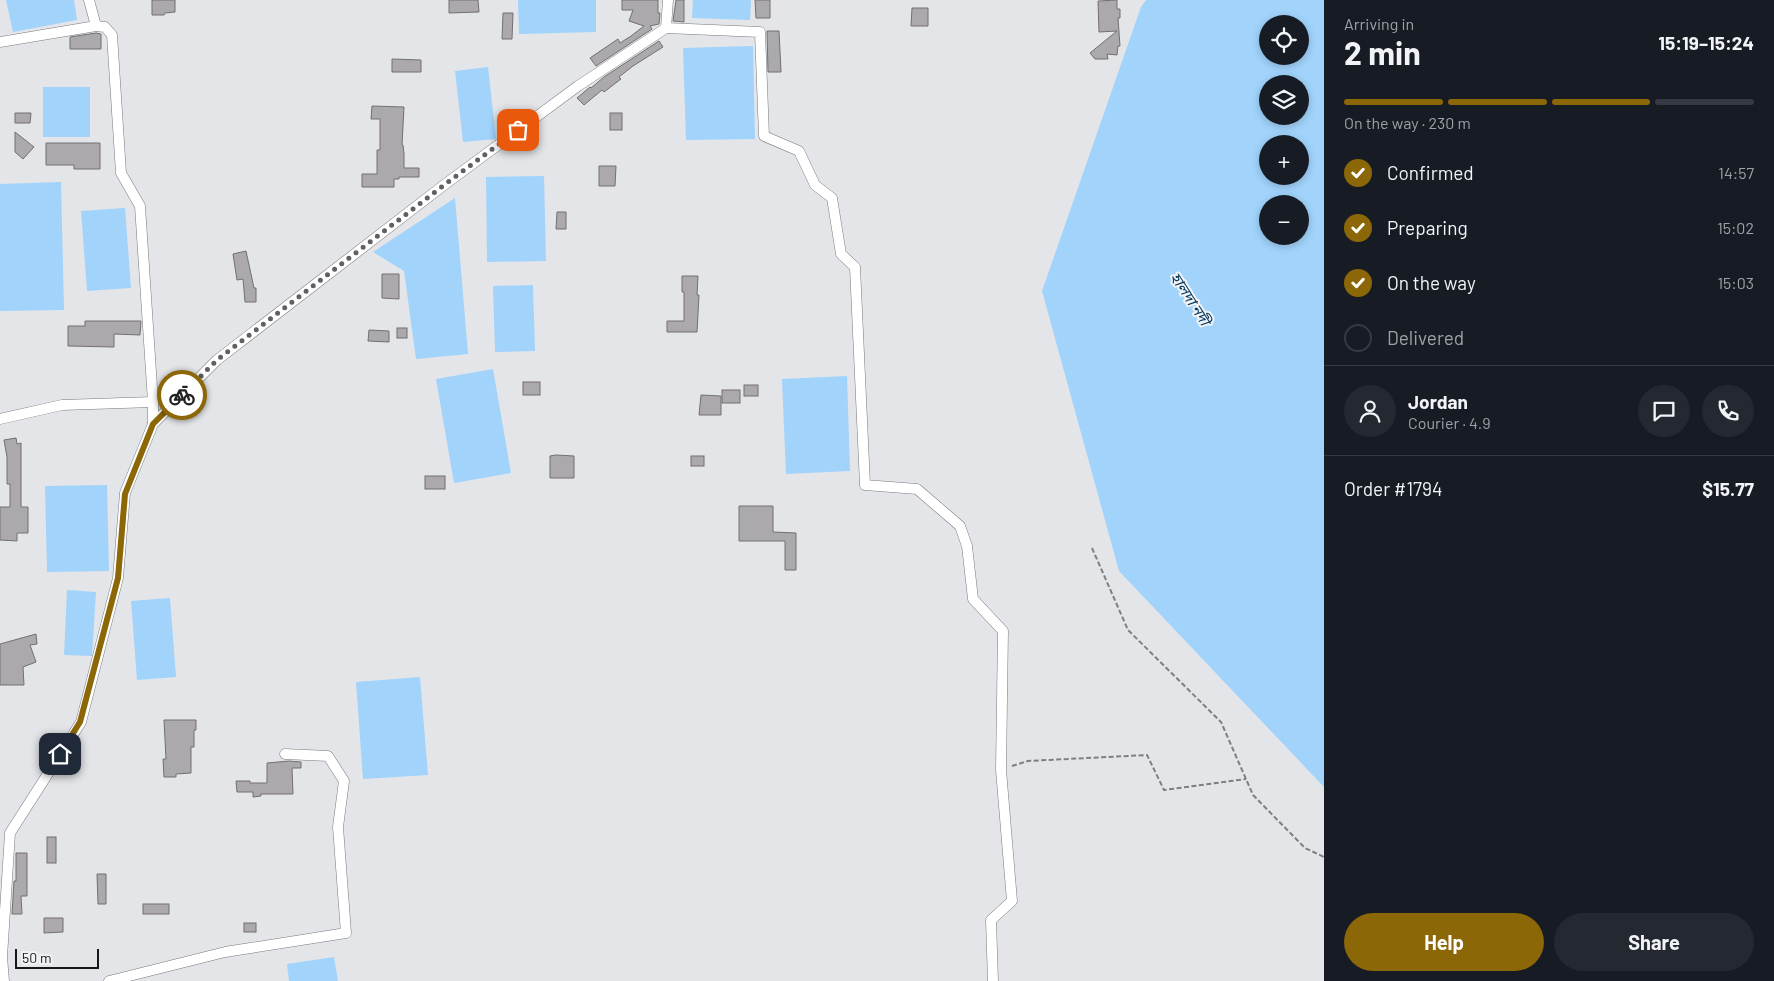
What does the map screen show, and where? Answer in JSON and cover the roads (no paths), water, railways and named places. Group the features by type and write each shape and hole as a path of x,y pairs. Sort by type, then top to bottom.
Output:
{"street":[{"path":"89,0 96,26"},
{"path":"666,28 668,0"},
{"path":"0,42 96,26 105,27 112,35 121,173 140,206 153,402 153,424 125,494 118,578 80,722 10,833 2,957 4,981"},
{"path":"153,424 217,360 444,185 570,92 666,28 760,32 764,136 799,151 814,186 832,198 841,254 855,267 865,486 917,489 960,526 967,546 973,599 1004,632 1001,770 1012,901 991,920 993,981"},
{"path":"0,419 62,405 153,402"},
{"path":"109,981 225,952 346,933 338,827 344,781 328,756 285,754"}],"water":[{"path":"6,0 74,0 77,20 13,32"},
{"path":"518,0 596,0 596,32 519,34"},
{"path":"693,0 751,0 750,20 692,18"},
{"name":"হালদা নদী","path":"1146,0 1324,0 1324,787 1119,571 1042,291 1141,7"},
{"path":"753,46 755,139 686,140 683,48"},
{"path":"488,67 496,139 463,142 455,71"},
{"path":"43,87 90,87 90,137 43,137"},
{"path":"544,176 546,261 487,262 486,177"},
{"path":"61,182 64,310 0,311 0,184"},
{"path":"455,198 468,354 416,359 404,271 373,252"},
{"path":"125,208 131,288 87,291 81,211"},
{"path":"533,285 535,351 495,352 493,286"},
{"path":"493,369 511,473 454,483 436,379"},
{"path":"847,376 850,471 786,474 782,379"},
{"path":"107,485 109,571 47,572 45,486"},
{"path":"67,590 96,592 92,656 64,655"},
{"path":"170,598 176,677 137,680 131,601"},
{"path":"420,677 428,775 363,779 356,682"},
{"path":"334,957 338,981 289,981 287,964"}]}
